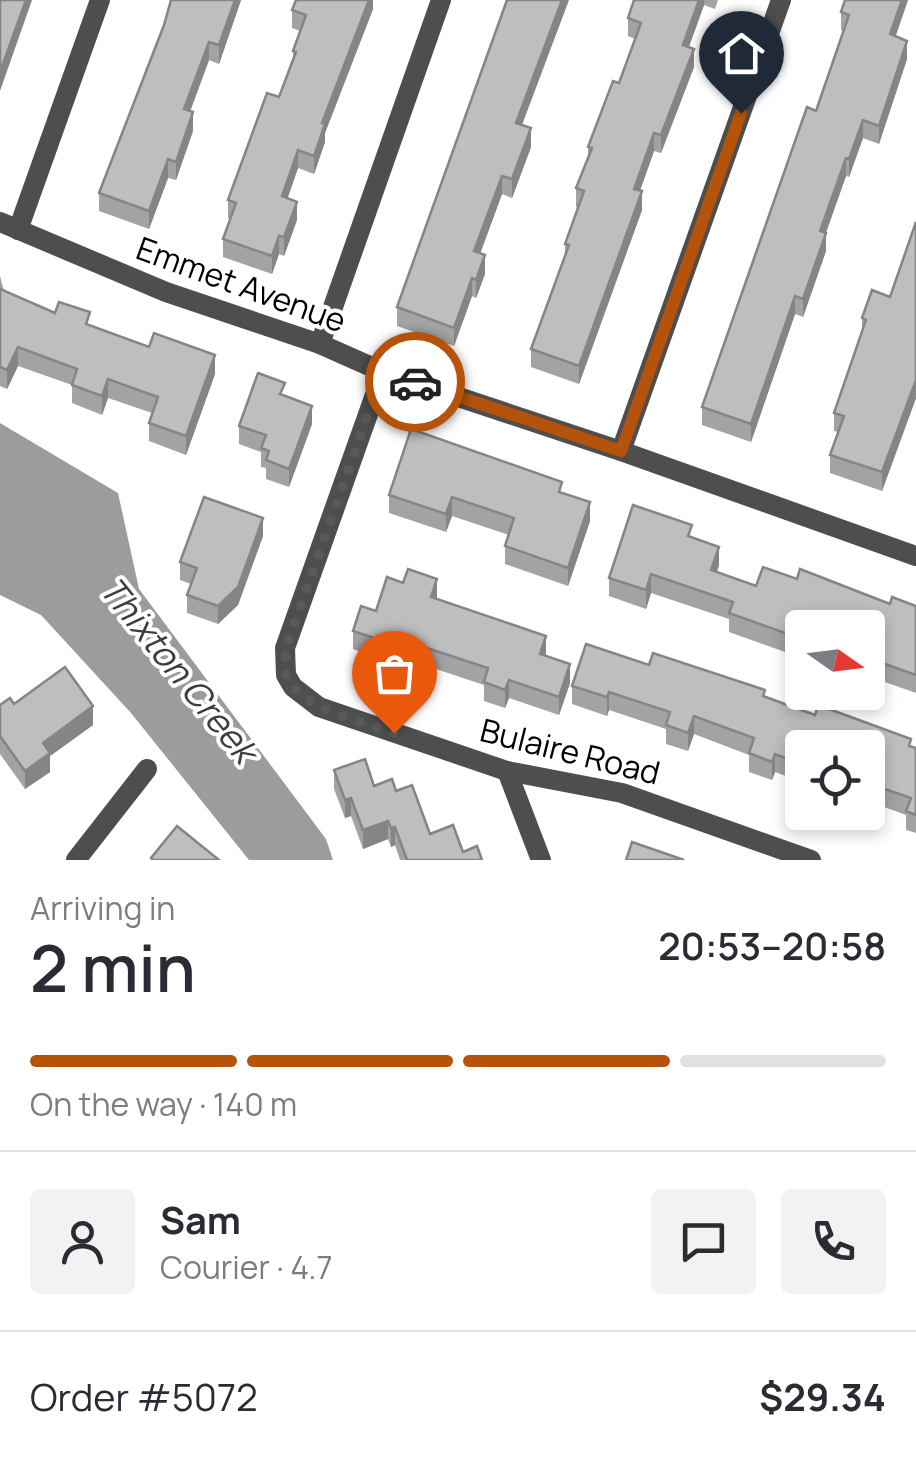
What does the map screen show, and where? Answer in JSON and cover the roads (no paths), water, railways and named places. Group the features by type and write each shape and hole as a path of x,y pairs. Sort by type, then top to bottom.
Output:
{"street":[{"path":"9,226 100,0"},
{"path":"320,344 441,0"},
{"path":"621,451 781,0"},
{"name":"Emmet Avenue","path":"9,226 166,292 320,344 383,372 916,556"},
{"name":"Bulaire Road","path":"383,372 286,648 286,674 293,687 320,707 507,771 622,792 812,860"},
{"path":"76,860 147,769"},
{"path":"507,771 542,860"}],"water":[{"name":"Thixton Creek","path":"0,423 118,493 139,589 326,839 333,860 249,860 131,713 41,615 0,595"}]}
